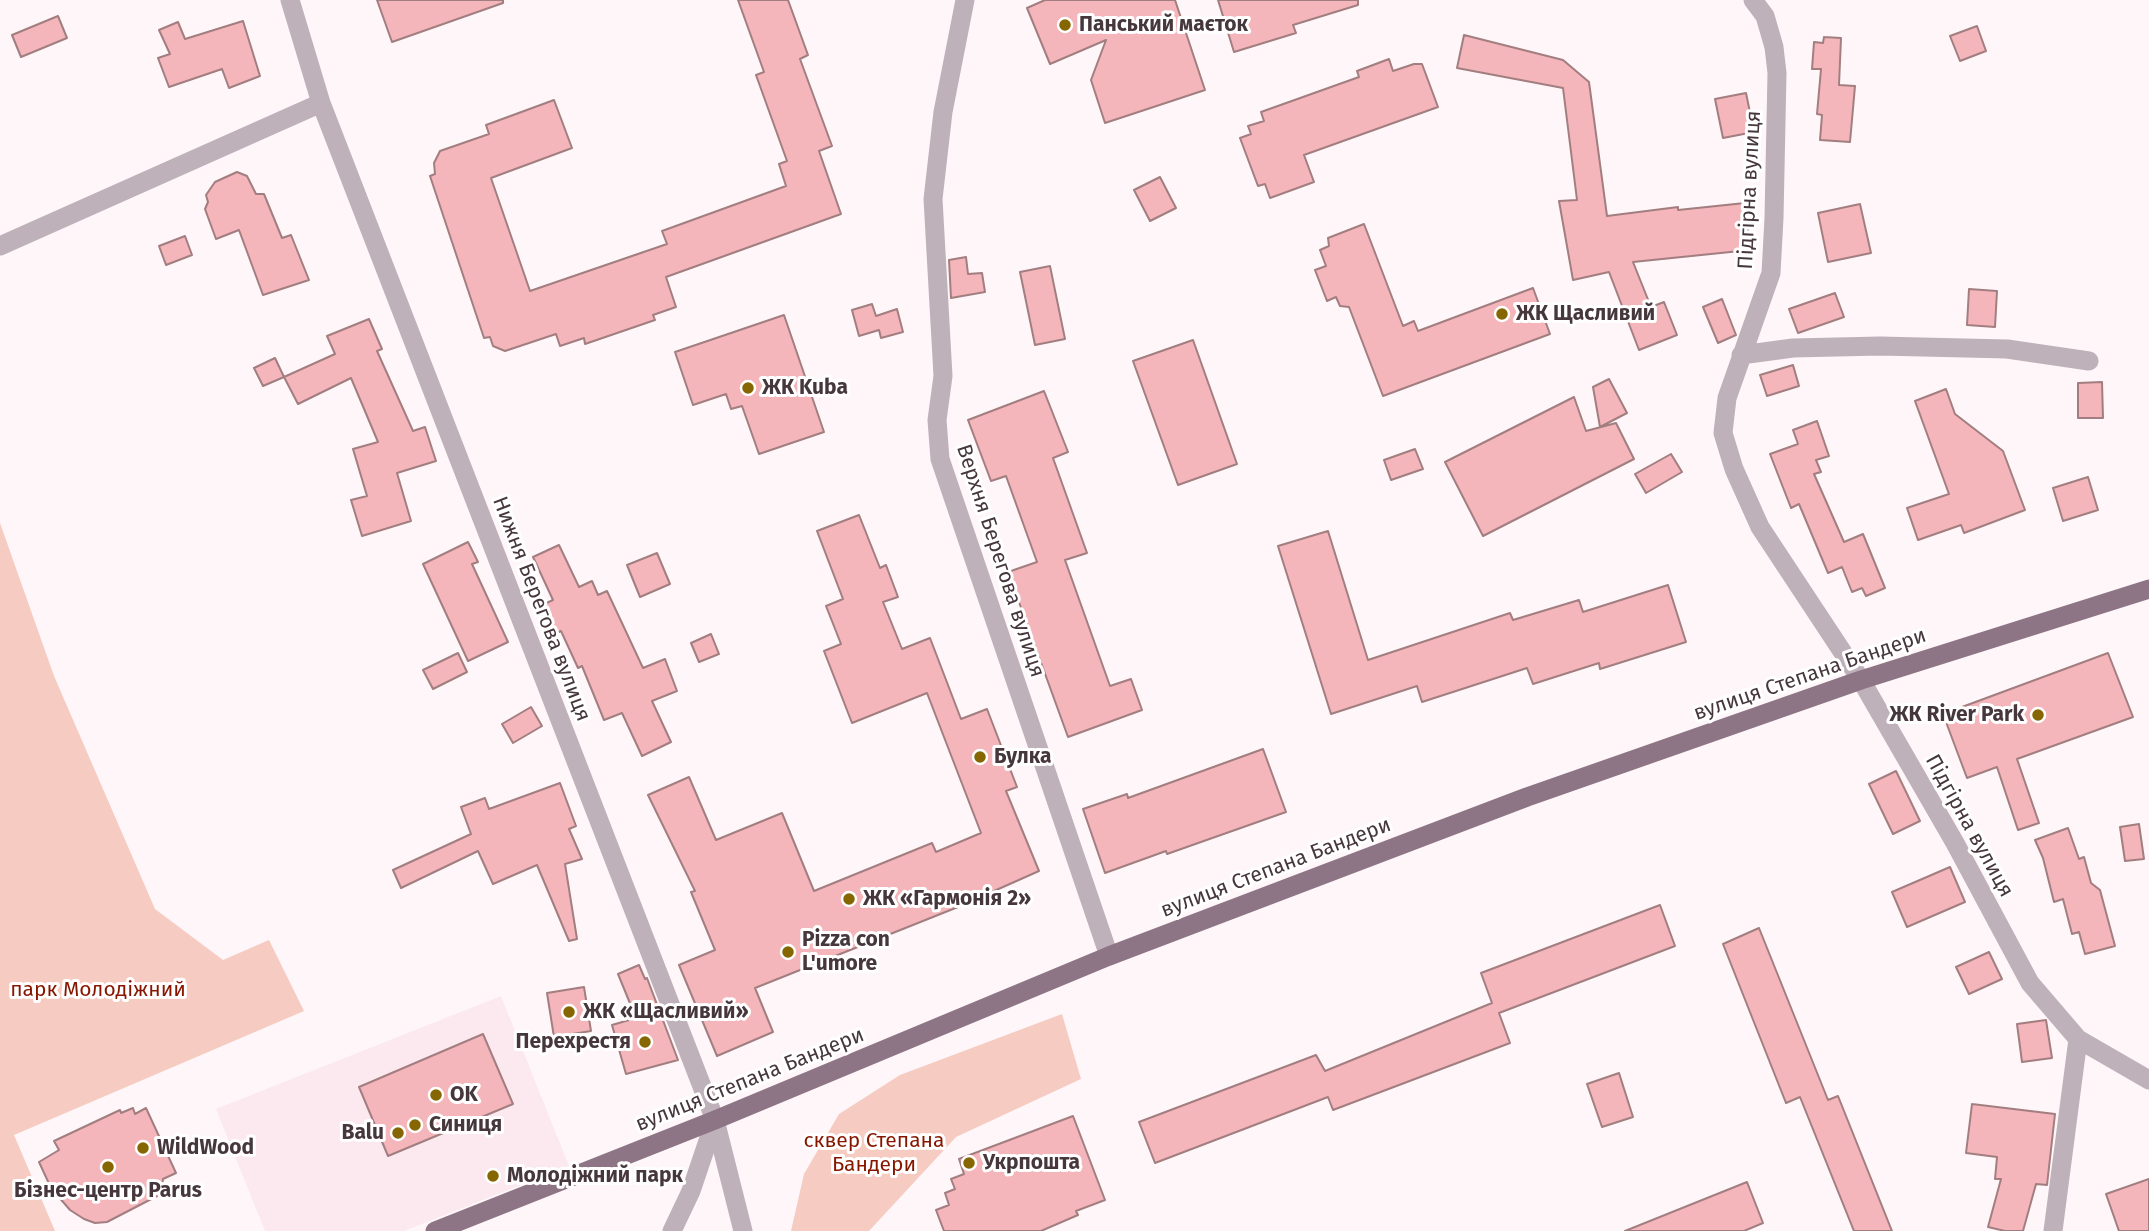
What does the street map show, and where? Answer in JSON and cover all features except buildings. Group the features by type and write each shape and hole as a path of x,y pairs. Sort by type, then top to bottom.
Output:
{"main road":[{"name":"вулиця Степана Бандери","path":"435,1231 715,1120 1109,956 1527,797 1861,680 2149,589"}],"street":[{"name":"Нижня Берегова вулиця","path":"290,0 321,103 715,1120 743,1231"},
{"name":"Верхня Берегова вулиця","path":"965,0 943,112 933,199 943,376 937,420 940,459 1109,956"},
{"path":"1759,8 1778,0"},
{"name":"Підгірна вулиця","path":"1759,8 1774,47 1777,73 1771,274 1727,398 1723,433 1734,469 1760,527 1861,680 1955,843 2030,983 2078,1039 2149,1080"},
{"path":"0,246 321,103"},
{"path":"1741,355 1793,348 1880,346 2007,349 2089,361"},
{"path":"2053,1231 2078,1039"},
{"path":"672,1231 691,1191 715,1120"}],"shaded area":[{"path":"501,996 569,1166 404,1231 265,1231 216,1109"}],"green space":[{"name":"парк Молодіжний","path":"0,523 54,676 155,909 223,960 269,940 304,1011 14,1135 55,1231 0,1231"},
{"name":"сквер Степана Бандери","path":"1062,1014 1081,1079 956,1137 869,1231 791,1231 804,1174 839,1114 900,1075"}],"place":[{"name":"Панський маєток","path":"1065,25"},
{"name":"ЖК Щасливий","path":"1502,314"},
{"name":"ЖК Kuba","path":"748,388"},
{"name":"ЖК River Park","path":"2038,715"},
{"name":"Булка","path":"980,757"},
{"name":"ЖК «Гармонія 2»","path":"849,899"},
{"name":"Pizza con L'umore","path":"788,952"},
{"name":"ЖК «Щасливий»","path":"569,1012"},
{"name":"Перехрестя","path":"645,1042"},
{"name":"OK","path":"436,1095"},
{"name":"Синиця","path":"415,1125"},
{"name":"Balu","path":"398,1133"},
{"name":"WildWood","path":"143,1148"},
{"name":"Укрпошта","path":"969,1163"},
{"name":"Бізнес-центр Parus","path":"108,1167"},
{"name":"Молодіжний парк","path":"493,1176"}]}
